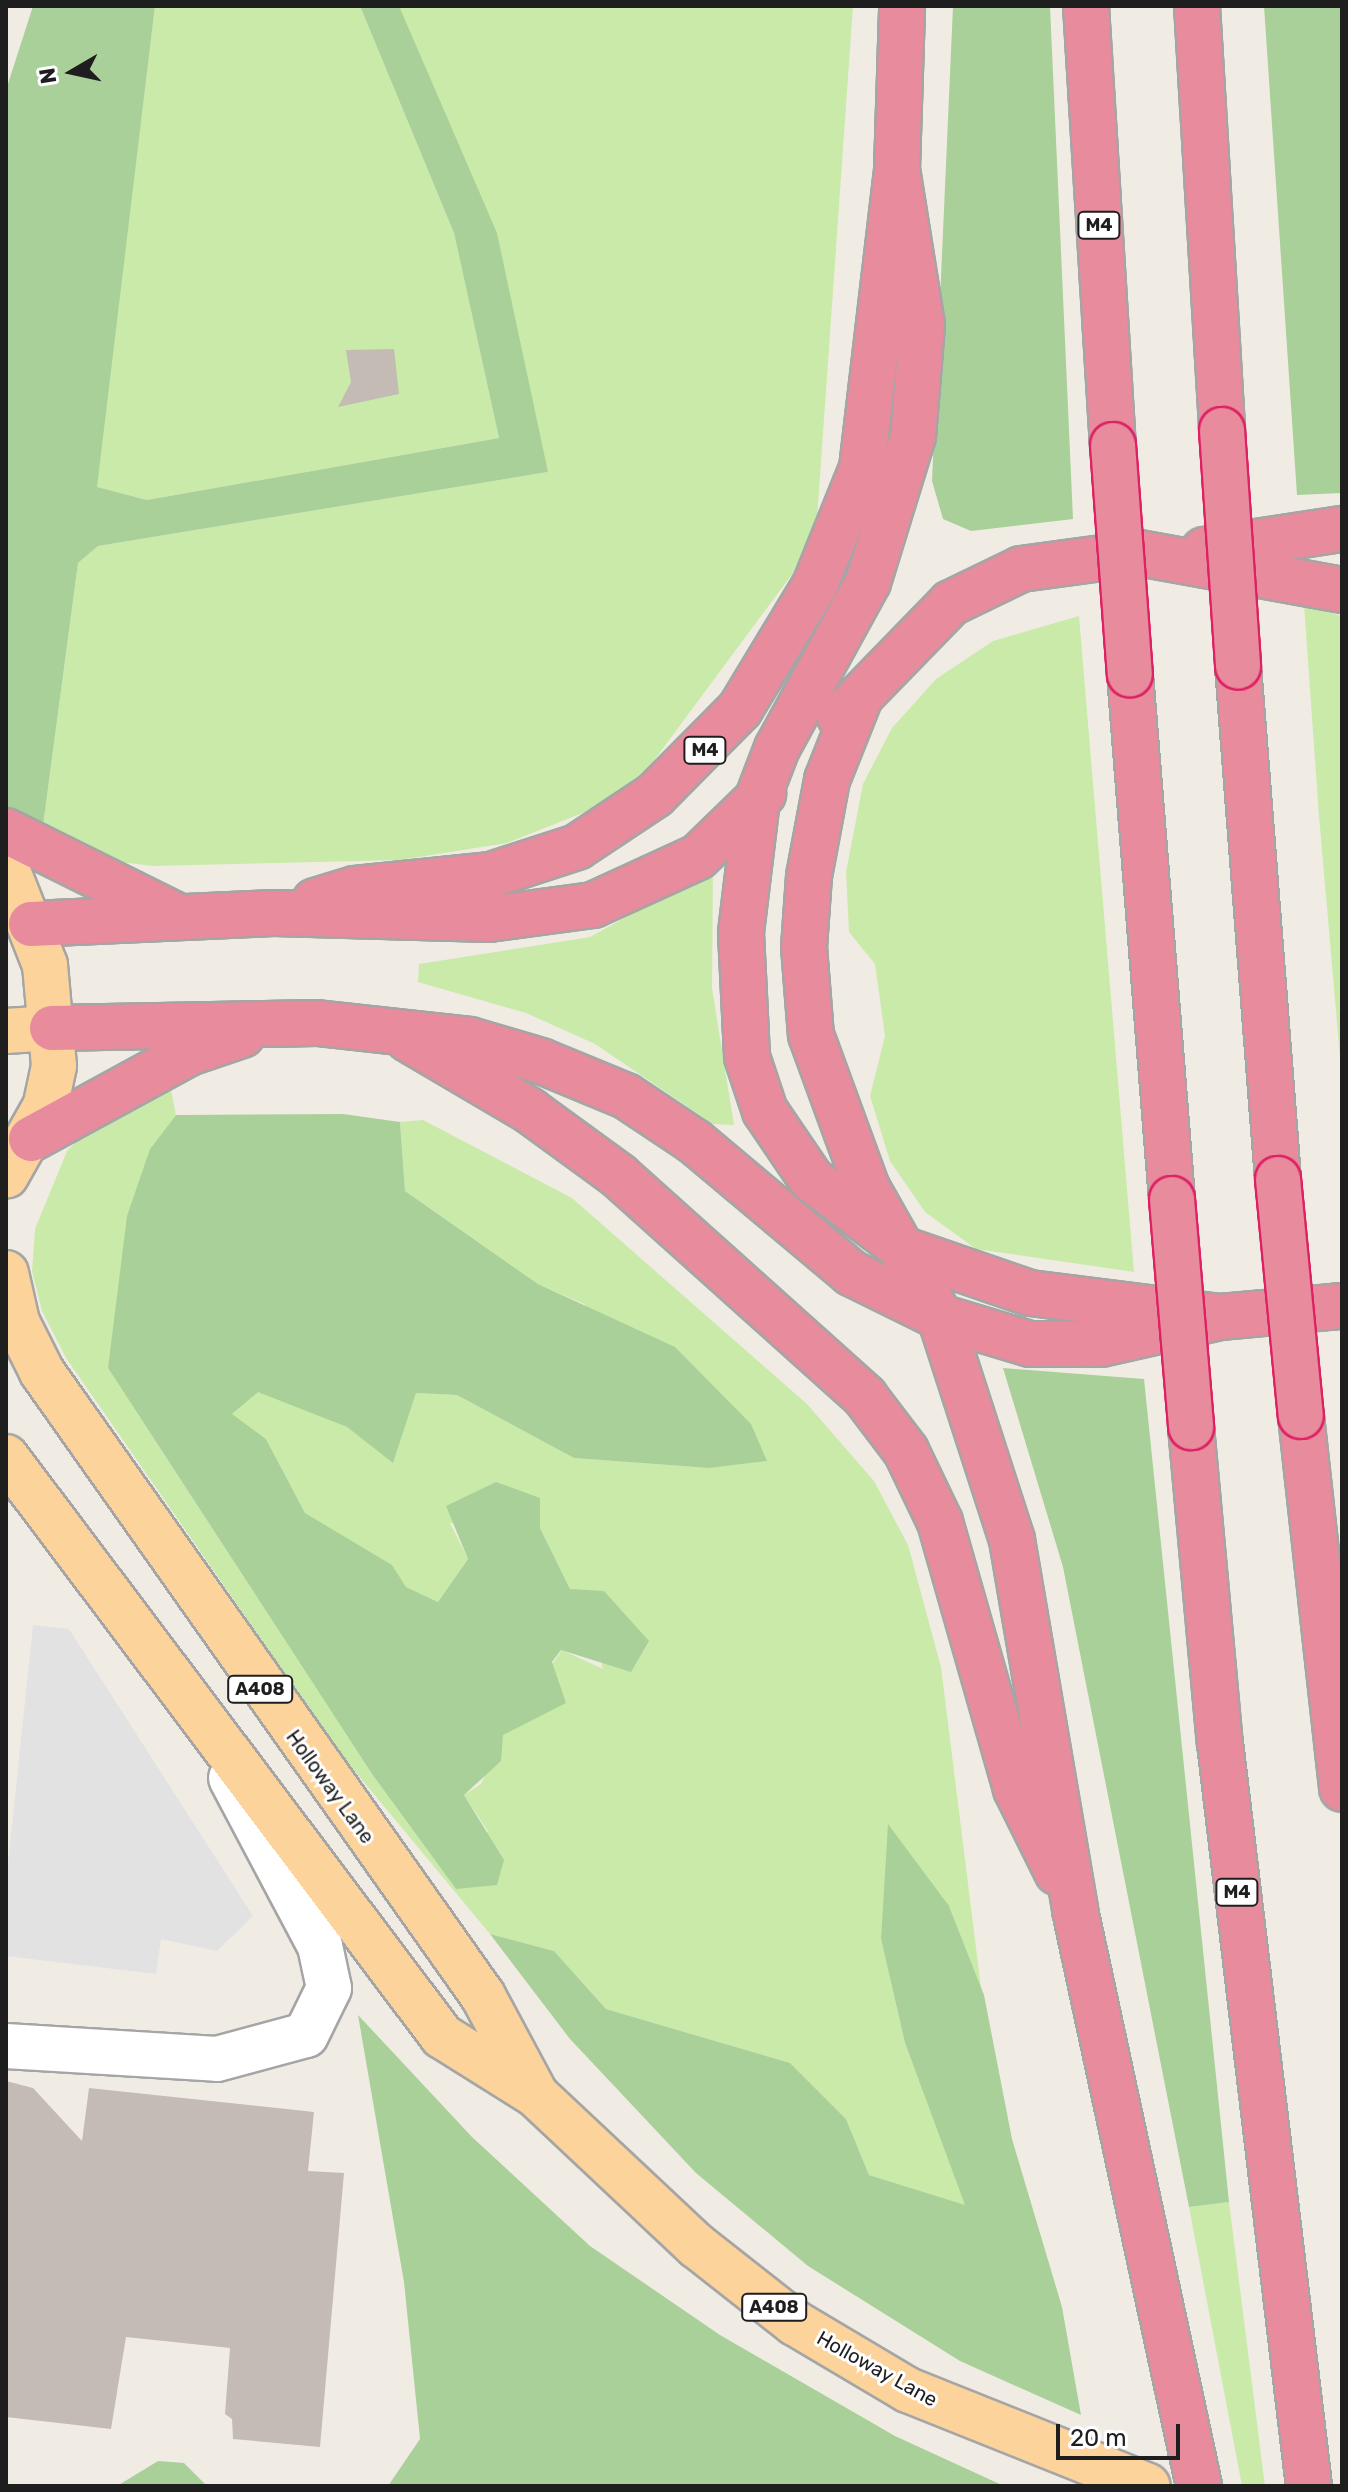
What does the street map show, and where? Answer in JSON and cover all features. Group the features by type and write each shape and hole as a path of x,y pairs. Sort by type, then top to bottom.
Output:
{"highway":[{"name":"M4","path":"274,913 355,889 491,875 577,847 655,795 740,709 815,585 862,468 897,169 902,6"},
{"name":"M4","path":"1086,6 1113,445 1191,1427 1291,2356 1309,2486"},
{"path":"1197,6 1238,666 1278,1179 1342,1789"},
{"name":"M4","path":"897,169 922,325 902,484 868,582 777,748 757,800 743,901 742,994 747,1057 765,1111 811,1179 905,1250 1030,1293 1220,1317"},
{"name":"M4","path":"18,925 175,915 274,913 440,920 593,905 698,857 860,697 923,626 980,585 1066,561 1174,556 1342,529"},
{"name":"M4","path":"1174,556 1342,590"},
{"name":"M4","path":"860,697 827,780 809,876 805,993 839,1127 940,1317 1012,1540 1075,1910 1199,2486"},
{"name":"M4","path":"6,831 175,915"},
{"name":"M4","path":"14,1172 189,1053 282,1021"},
{"name":"M4","path":"52,1028 282,1021 470,1040 626,1096 695,1142 851,1273 940,1317 1052,1346 1126,1340 1220,1317 1342,1306"},
{"name":"M4","path":"395,1031 530,1111 619,1176 865,1397 906,1451 940,1522 1016,1789 1075,1910"}],"main road":[{"path":"6,866 18,925 45,965 54,1066 14,1172"},
{"path":"6,1031 52,1028"},
{"name":"Holloway Lane","path":"6,1273 17,1322 42,1372 483,1996 536,2095"},
{"name":"Holloway Lane","path":"6,1457 179,1684 287,1840 442,2036 536,2095 697,2246 795,2323 908,2390 1148,2486"}],"street":[{"path":"6,2046 217,2059 306,2035 321,2014 327,1972 308,1917 179,1684"}],"green space":[{"path":"33,6 155,6 97,487 147,500 499,438 454,233 360,6 399,6 497,233 548,472 98,546 78,563 42,833 6,808 6,90"},
{"path":"155,6 360,6 454,233 499,438 147,500 96,487"},
{"path":"399,6 853,6 817,519 793,573 641,778 585,812 507,843 400,860 153,866 96,859 42,833 78,563 98,546 548,472"},
{"path":"953,6 1050,6 1073,519 971,531 943,519 932,481"},
{"path":"1264,6 1342,6 1342,493 1297,495"},
{"path":"1304,605 1342,616 1342,1080 1319,816"},
{"path":"1079,616 1134,1272 976,1249 925,1212 890,1161 870,1096 885,1036 875,964 849,932 846,872 863,784 892,728 936,679 993,641"},
{"path":"713,869 712,988 734,1125 713,1124 595,1044 526,1013 418,982 419,964 590,937"},
{"path":"171,1090 176,1115 150,1149 108,1368 372,1774 456,1889 488,1831 464,1795 481,1784 503,1735 562,1650 603,1669 583,1596 570,1589 540,1528 450,1523 468,1559 438,1602 406,1587 391,1565 305,1513 266,1439 231,1415 258,1391 347,1427 393,1462 416,1393 457,1395 574,1458 709,1468 584,1304 538,1284 405,1191 400,1122 423,1120 572,1198 807,1404 874,1481 908,1545 941,1667 981,1988 949,1906 881,1939 905,2043 966,2206 869,2175 846,2119 790,2063 606,2009 554,1951 490,1934 343,1757 66,1358 42,1311 32,1271 35,1229 67,1151 89,1128 148,1093"},
{"path":"343,1114 400,1122 405,1191 538,1284 675,1347 751,1424 767,1461 709,1468 574,1458 457,1395 416,1393 393,1463 347,1427 258,1392 232,1414 266,1439 305,1513 392,1565 406,1587 438,1602 468,1559 446,1506 496,1482 540,1498 540,1528 570,1589 604,1591 649,1641 631,1672 561,1650 552,1662 566,1703 503,1735 501,1761 464,1795 504,1860 497,1885 456,1889 372,1774 108,1368 127,1216 150,1149 176,1115"},
{"path":"1003,1368 1144,1379 1229,2202 1189,2207 1063,1567"},
{"path":"888,1824 949,1906 984,1995 1012,2139 1062,2307 1081,2415 960,2361 808,2266 696,2173 570,2039 490,1934 554,1951 606,2009 790,2063 846,2119 869,2175 965,2205 905,2043 881,1939"},
{"path":"358,2015 472,2137 590,2246 720,2335 895,2436 1004,2486 388,2486 420,2439 404,2282"},
{"path":"1229,2202 1265,2486 1242,2486 1189,2207"},
{"path":"158,2461 184,2463 207,2486 117,2486"}],"shaded area":[{"path":"33,1625 69,1629 253,1916 217,1951 161,1939 156,1974 6,1956 6,1883"}],"building":[{"path":"394,349 399,394 338,407 351,382 346,350"},
{"path":"6,2081 33,2088 82,2141 89,2088 314,2112 308,2171 344,2173 320,2447 233,2439 232,2419 225,2414 230,2348 126,2337 111,2429 6,2417"}]}
